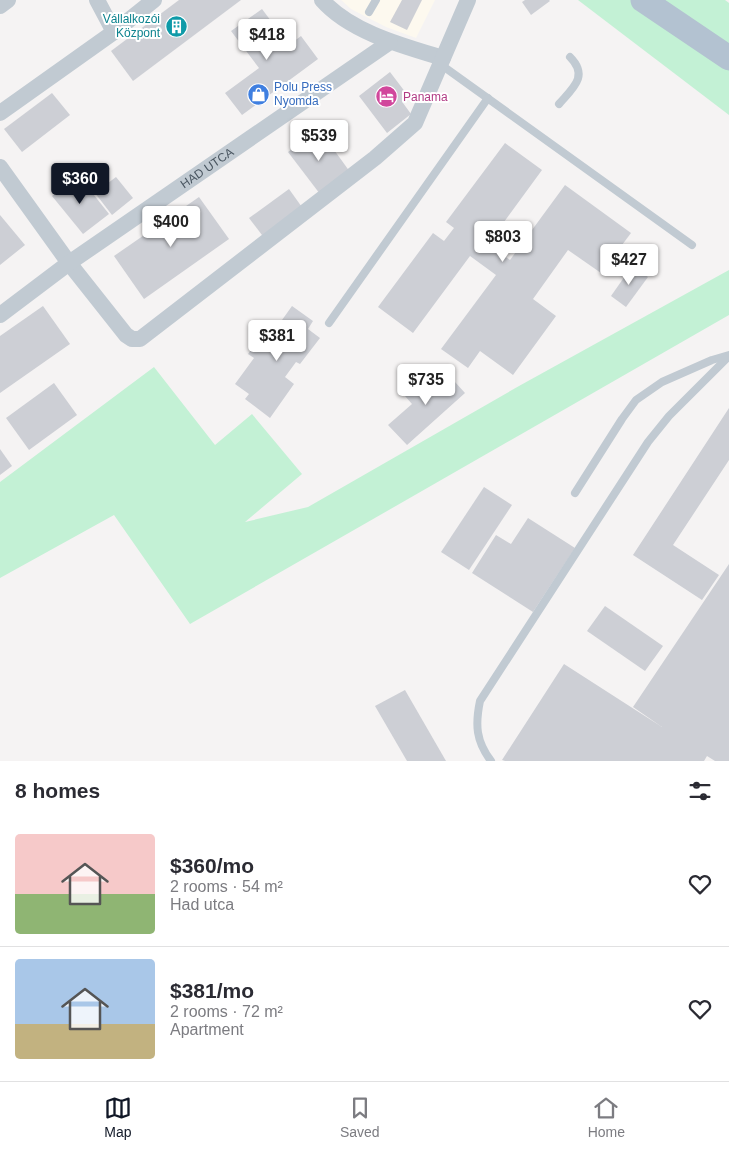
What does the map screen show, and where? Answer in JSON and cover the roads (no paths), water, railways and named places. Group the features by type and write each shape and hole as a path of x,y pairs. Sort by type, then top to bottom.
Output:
{"main road":[{"path":"643,0 729,58"}],"street":[{"path":"0,6 8,0"},
{"path":"97,0 114,32"},
{"path":"0,113 114,32 154,0"},
{"path":"322,0 344,19 390,42 441,61"},
{"path":"0,167 69,263 126,335 132,339 140,339 375,158 415,123 467,0"},
{"name":"HAD UTCA","path":"0,314 69,263 390,42"}],"lane":[{"path":"369,12 376,0"},
{"path":"559,104 579,79 577,65 570,57"},
{"path":"441,61 488,98 692,245"},
{"path":"329,323 488,98"},
{"path":"575,492 636,400 662,382 712,360 729,355"},
{"path":"491,761 477,733 476,717 480,701 648,442 669,416 729,355"}],"place":[{"name":"Vállalkozói Központ","path":"176,26"},
{"name":"Polu Press Nyomda","path":"258,94"},
{"name":"Panama","path":"387,97"}]}
